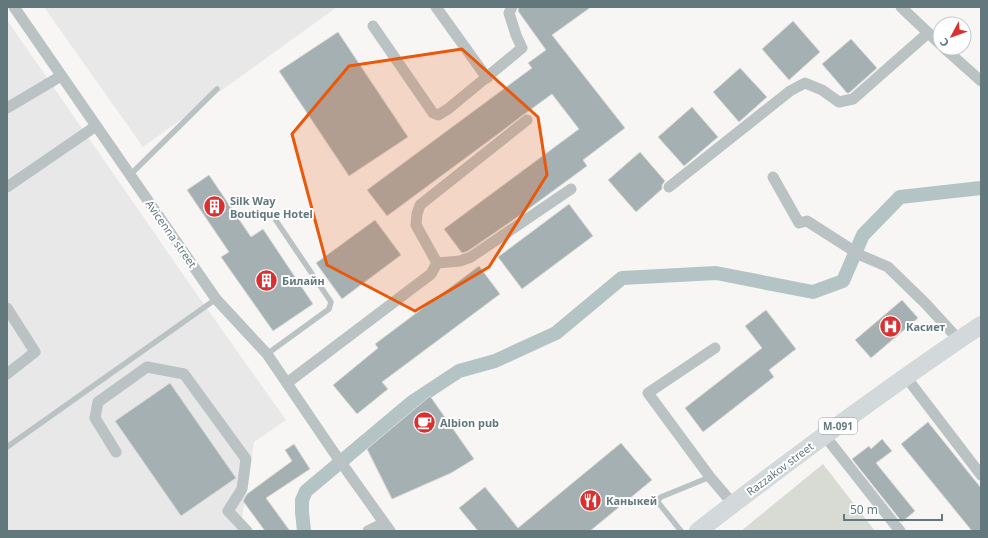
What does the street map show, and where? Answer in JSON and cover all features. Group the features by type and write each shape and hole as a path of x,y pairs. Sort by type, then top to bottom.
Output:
{"main road":[{"name":"Razzakov street","path":"698,531 906,377 981,325"}],"street":[{"path":"436,7 487,78"},
{"path":"372,26 432,113 438,115 448,109 487,78 522,48 509,13 512,7"},
{"path":"901,7 932,37"},
{"name":"Avicenna street","path":"17,8 61,76 216,299 268,354 335,454 387,527"},
{"path":"669,187 790,91 805,83 822,90 839,102 853,99 928,33"},
{"path":"953,56 981,81"},
{"path":"7,108 61,76"},
{"path":"437,263 416,224 420,205 527,120"},
{"path":"7,187 96,126"},
{"path":"774,177 799,223 807,221 860,254 888,267 926,304 959,340"},
{"path":"437,263 460,261 471,257 571,189"},
{"path":"287,383 431,274 437,263"},
{"path":"7,308 35,352 7,374"},
{"path":"714,348 648,393 710,477 733,504"},
{"path":"116,452 95,418 98,402 147,367 184,374 246,460 242,489 228,511 247,531"},
{"path":"906,377 981,475"},
{"path":"825,436 900,531"},
{"path":"368,531 387,527"}],"lane":[{"path":"130,175 217,89"},
{"path":"268,354 329,309 330,302 273,216"},
{"path":"7,447 216,299"},
{"path":"681,531 656,501 660,497 710,477"}],"highlighted area":[{"path":"462,49 538,117 547,175 489,267 415,311 327,265 292,134 349,66"}],"shaded area":[{"path":"44,7 337,7 143,147"},
{"path":"7,20 198,296 286,420 254,442 240,531 7,531"},
{"path":"823,464 875,531 741,531"}],"building":[{"path":"519,7 591,7 552,35 625,128 583,160 587,166 516,218 468,251 462,253 444,229 579,129 552,94 387,216 367,190 532,68 528,63 546,50 518,11"},
{"path":"793,21 820,52 789,80 762,49"},
{"path":"338,32 408,137 349,176 279,71"},
{"path":"851,39 877,68 849,93 847,93 822,64"},
{"path":"740,68 767,97 739,122 713,92"},
{"path":"692,107 718,137 684,166 658,137"},
{"path":"640,152 665,181 662,185 662,189 636,212 608,180"},
{"name":"Билайн","path":"209,175 251,237 263,229 313,304 273,331 221,257 229,252 187,190"},
{"path":"569,204 593,236 522,289 498,257"},
{"path":"375,220 401,255 342,299 316,263"},
{"path":"479,266 500,294 382,382 388,389 357,414 333,385 378,348 375,344"},
{"path":"902,300 918,318 871,358 855,340"},
{"path":"766,310 796,349 769,370 774,377 703,432 685,408 762,348 745,326"},
{"path":"170,383 236,478 181,516 115,421"},
{"name":"Albion pub","path":"430,396 474,459 451,473 392,499 367,449"},
{"path":"928,422 981,488 981,531 972,531 901,444"},
{"path":"882,439 892,451 876,463 915,511 902,522 852,459 869,446 871,449"},
{"path":"621,443 652,480 590,531 478,531 459,508 485,487 518,528"},
{"path":"294,444 310,469 266,498 290,531 265,531 243,501 247,494 292,461 285,450"}],"waterway":[{"path":"304,531 302,500 306,491 412,402 459,371 495,361 556,333 622,278 716,273 813,292 843,281 863,235 900,197 981,188"}],"place":[{"name":"Silk Way Boutique Hotel","path":"215,207"},
{"name":"Билайн","path":"267,281"},
{"name":"Касиет","path":"890,327"},
{"name":"Albion pub","path":"424,423"},
{"name":"Каныкей","path":"590,501"}]}
